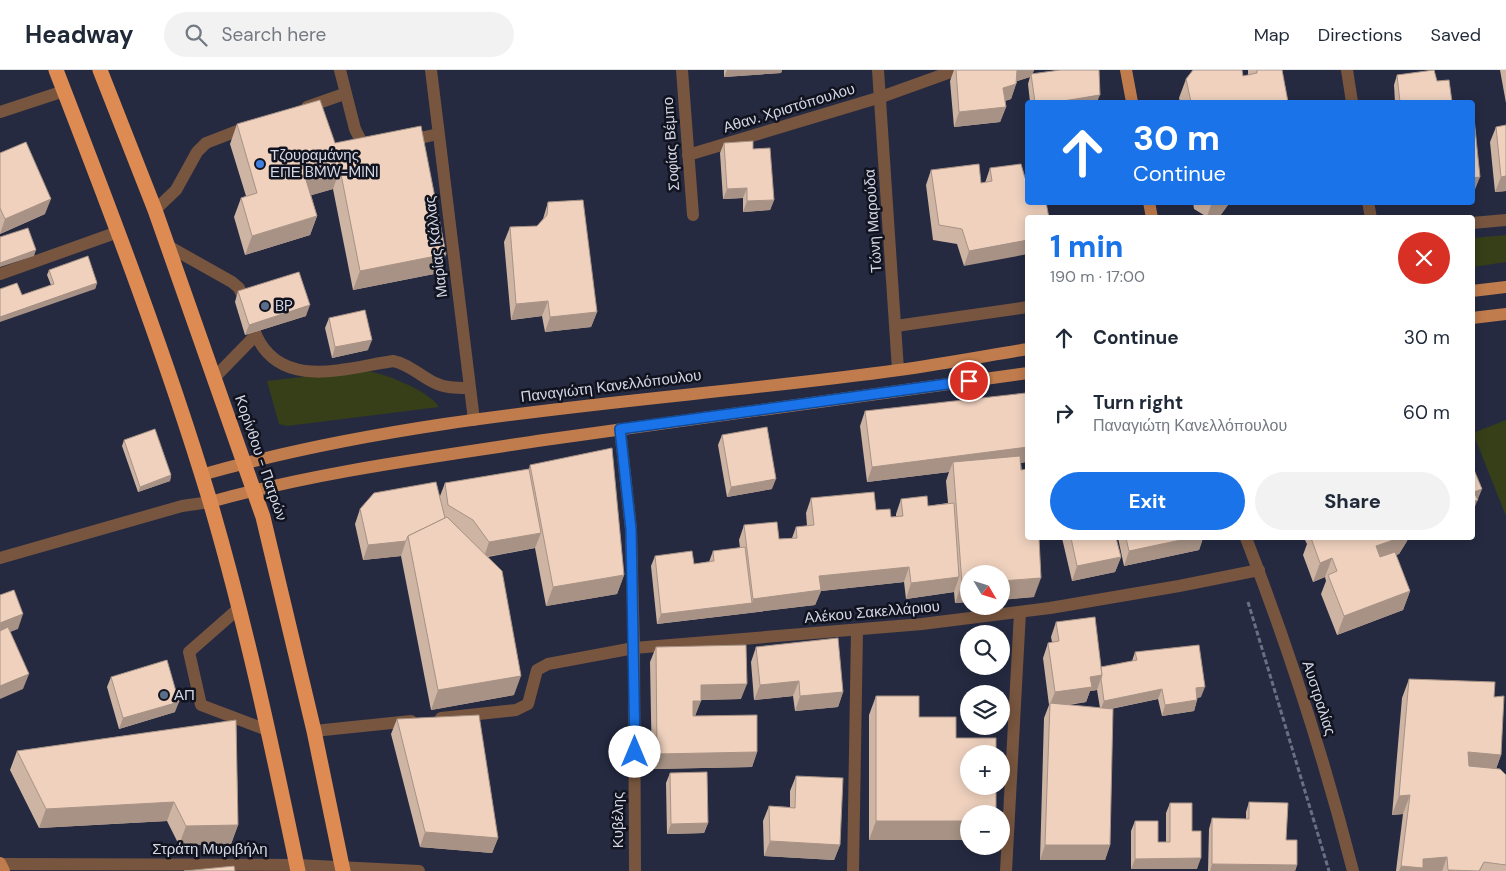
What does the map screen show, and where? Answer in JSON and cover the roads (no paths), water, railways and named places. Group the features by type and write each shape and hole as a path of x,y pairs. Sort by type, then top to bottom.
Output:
{"highway":[{"path":"56,70 146,306 210,502 238,609 298,868"},
{"name":"Κορίνθου - Πατρών","path":"100,70 168,246 254,490 271,546 314,731 342,869"}],"main road":[{"path":"1126,70 1132,100"},
{"path":"1475,291 1506,287"},
{"path":"1475,318 1506,314"},
{"name":"Παναγιώτη Κανελλόπουλου","path":"201,475 244,463 358,437 533,411 898,370 1025,350"},
{"path":"210,502 254,490 364,467 620,429 1025,373"},
{"path":"0,864 4,871"}],"street":[{"path":"340,70 344,94 362,143 370,147 387,145 438,134"},
{"name":"Μαρίας Κάλλας","path":"431,70 474,420"},
{"name":"Σοφίας Βέμπο","path":"682,70 693,215"},
{"name":"Τώνη Μαρούδα","path":"878,70 898,370"},
{"name":"Αθαν. Χριστόπουλου","path":"688,155 881,97 956,70"},
{"path":"1347,70 1352,100"},
{"path":"0,112 64,91"},
{"path":"291,112 344,94"},
{"path":"155,210 176,190 197,152 206,143 264,121"},
{"path":"1475,223 1506,220"},
{"path":"0,274 118,232"},
{"path":"168,246 232,282 239,288 244,299"},
{"path":"896,326 1025,307"},
{"path":"214,377 256,334 266,354 288,368 324,371 394,361 403,363 433,382 449,387 469,388"},
{"name":"Κυβέλης","path":"620,429 631,529 634,648 635,871"},
{"path":"0,558 182,506 210,502"},
{"name":"Αυστραλίας","path":"1247,540 1259,570 1314,734 1353,871"},
{"name":"Αλέκου Σακελλάριου","path":"314,731 516,710 528,704 537,670 548,664 634,648 922,624 1020,612 1122,596 1259,570"},
{"path":"238,609 188,652 201,705 267,730"},
{"path":"1006,871 1020,612"},
{"path":"853,871 857,630"},
{"name":"Στράτη Μυριβήλη","path":"0,864 419,871"}],"place":[{"name":"Τζουραμάνης ΕΠΕ BMW-MINI","path":"260,164"},
{"name":"BP","path":"265,306"},
{"name":"ΑΠ","path":"164,695"}]}
